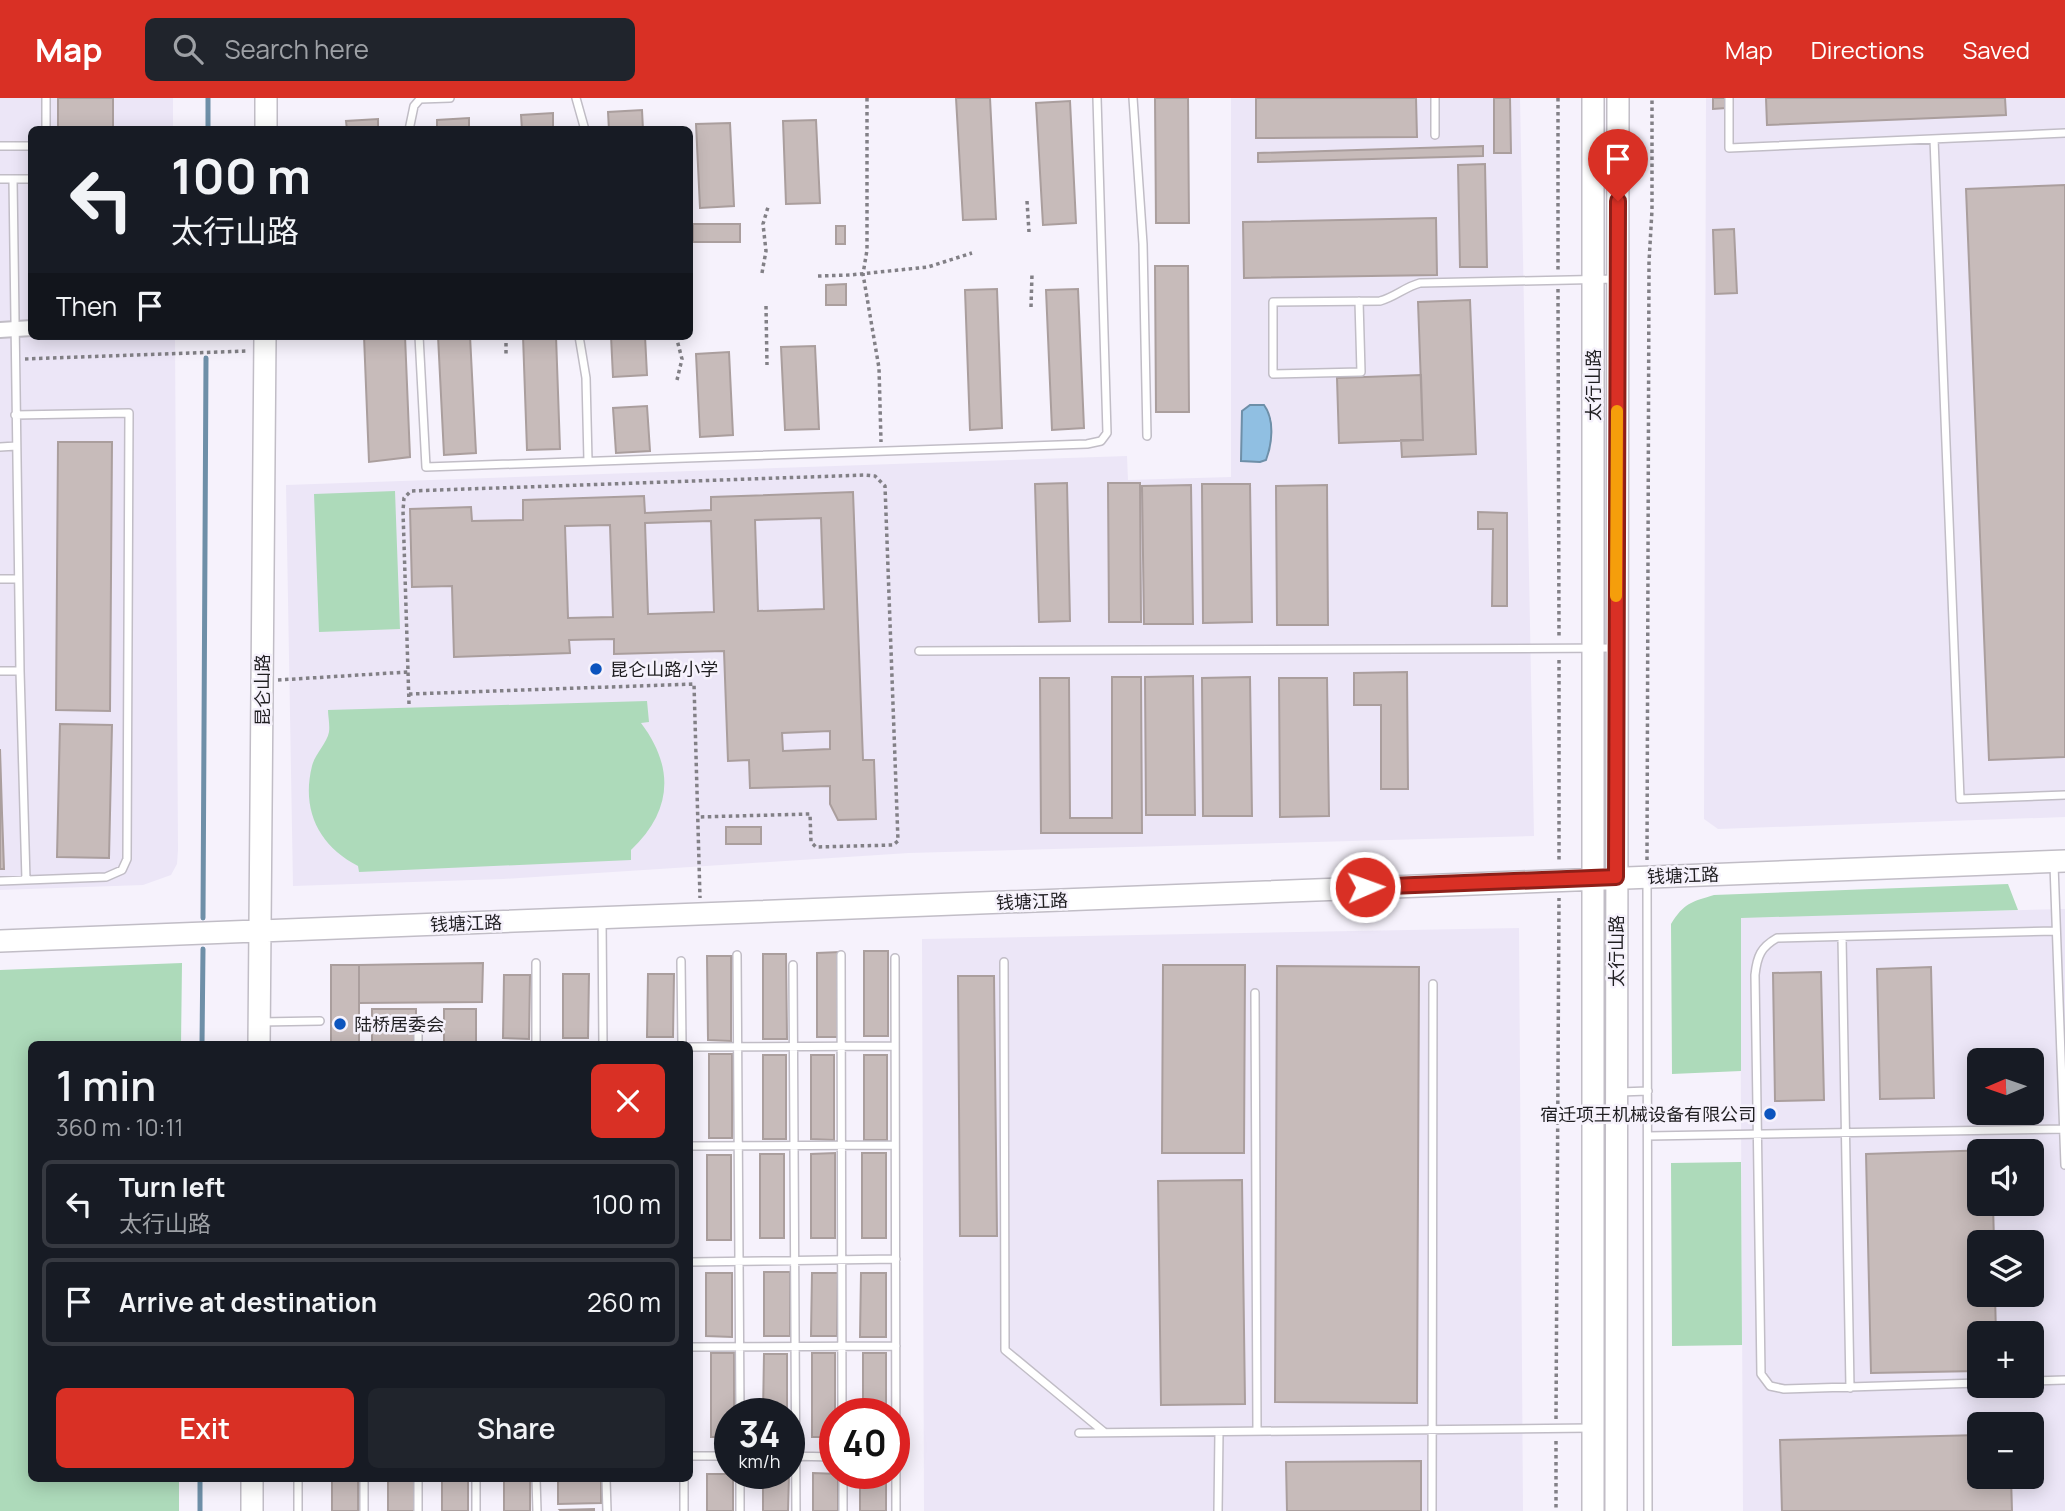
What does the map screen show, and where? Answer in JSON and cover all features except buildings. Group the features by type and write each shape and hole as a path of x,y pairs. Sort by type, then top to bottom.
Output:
{"street":[{"path":"266,98 266,126"},
{"name":"太行山路","path":"1593,98 1593,1511"},
{"name":"太行山路","path":"1616,1511 1618,98"},
{"path":"7,329 28,328"},
{"name":"昆仑山路","path":"259,1041 265,343"},
{"name":"钱塘江路","path":"0,941 2059,861"},
{"path":"252,1482 252,1511"}],"lane":[{"path":"46,98 46,126"},
{"path":"410,126 414,106 420,99 450,98"},
{"path":"576,98 584,126"},
{"path":"419,340 426,467 1087,444 1101,441 1107,433 1097,98"},
{"path":"1133,98 1143,244 1147,436"},
{"path":"1435,98 1435,135"},
{"path":"1729,98 1729,148 2065,133"},
{"path":"1934,139 1960,799 2065,795"},
{"path":"0,146 28,146"},
{"path":"13,178 7,329 15,359 26,880"},
{"path":"0,179 28,178"},
{"path":"1359,301 1361,372 1273,374 1273,302 1391,298 1406,287 1420,284 1618,279"},
{"path":"580,340 586,378 589,461"},
{"path":"0,881 106,877 122,870 127,859 129,413 15,415"},
{"path":"0,447 16,446"},
{"path":"0,579 18,579"},
{"path":"919,651 1616,648"},
{"path":"0,671 20,671"},
{"path":"2059,861 2056,931 2065,1165"},
{"path":"1647,876 1648,1511"},
{"path":"602,918 603,1041"},
{"path":"2056,919 2065,918"},
{"path":"1967,1383 1784,1389 1770,1386 1761,1374 1755,975 1757,960 1764,945 1777,938 2056,931"},
{"path":"1842,937 1850,1388"},
{"path":"737,955 740,1398"},
{"path":"841,955 842,1398"},
{"path":"895,958 896,1398"},
{"path":"681,961 682,1041"},
{"path":"1004,962 1006,1350 1105,1433"},
{"path":"536,963 536,1041"},
{"path":"793,964 794,1398"},
{"path":"1432,1511 1433,984"},
{"path":"1255,993 1257,1431"},
{"path":"418,1019 418,1041"},
{"path":"259,1022 320,1021"},
{"path":"693,1047 895,1046"},
{"path":"1616,1092 1648,1091"},
{"path":"1648,1136 2064,1129"},
{"path":"693,1146 895,1145"},
{"path":"693,1262 896,1259"},
{"path":"693,1347 896,1346"},
{"path":"2044,1381 2065,1380"},
{"path":"1080,1433 1616,1427"},
{"path":"1218,1511 1219,1432"},
{"path":"693,1456 714,1456"},
{"path":"298,1482 298,1511"},
{"path":"364,1482 364,1511"},
{"path":"418,1482 418,1511"},
{"path":"476,1482 476,1511"},
{"path":"537,1482 537,1511"},
{"path":"606,1482 607,1511"},
{"path":"684,1482 684,1511"},
{"path":"740,1489 740,1511"},
{"path":"794,1489 796,1511"},
{"path":"843,1489 843,1511"},
{"path":"896,1489 896,1511"}],"path":[{"path":"867,98 867,250 863,274 879,368 881,451"},
{"path":"1556,1511 1559,880 1558,98"},
{"path":"1647,876 1652,98"},
{"path":"1027,201 1029,232"},
{"path":"762,273 766,251 763,224 768,207"},
{"path":"818,276 928,267 972,253"},
{"path":"1031,307 1032,274"},
{"path":"766,306 767,365"},
{"path":"506,340 506,355"},
{"path":"677,340 682,359 677,380"},
{"path":"15,359 265,343"},
{"path":"409,704 403,511 404,498 411,491 875,476 885,486 898,841 894,845 816,846 811,842 810,814 698,817"},
{"path":"262,681 408,673"},
{"path":"409,694 694,684 700,914"}],"shaded area":[{"path":"0,98 173,98 173,126 28,126 28,340 175,340 177,864 171,875 143,885 0,890"},
{"path":"1231,98 1520,98 1534,836 909,853 503,879 293,886 286,485 1127,456 1128,480 1231,477"},
{"path":"1706,98 2065,98 2065,817 1718,829 1704,819"},
{"path":"2065,909 2065,1511 1743,1511 1740,917"},
{"path":"1519,928 1523,1511 924,1511 922,939"}],"green space":[{"path":"395,491 400,629 319,632 314,494"},
{"path":"647,701 649,722 641,723 660,756 664,789 655,820 631,850 631,860 359,872 358,866 344,858 323,837 311,812 309,782 312,766 329,732 328,710"},
{"path":"2008,884 2018,910 1741,918 1741,1071 1672,1074 1671,924 1689,904 1714,895"},
{"path":"182,963 181,1041 28,1041 28,1482 179,1482 179,1511 0,1511 0,970"},
{"path":"1741,1162 1742,1345 1672,1346 1671,1163"}],"water":[{"path":"1250,405 1264,405 1270,418 1271,440 1268,454 1266,460 1260,462 1241,461 1242,411"}],"waterway":[{"path":"208,98 208,126"},
{"path":"203,918 206,358"},
{"path":"202,1041 203,949"},
{"path":"200,1482 200,1511"}],"slow traffic":[{"path":"1616,596 1617,411"}],"place":[{"name":"昆仑山路小学","path":"596,669"},
{"name":"陆桥居委会","path":"340,1024"},
{"name":"宿迁项王机械设备有限公司","path":"1770,1114"}],"route":[{"path":"1365,887 1616,877 1618,201"}]}
